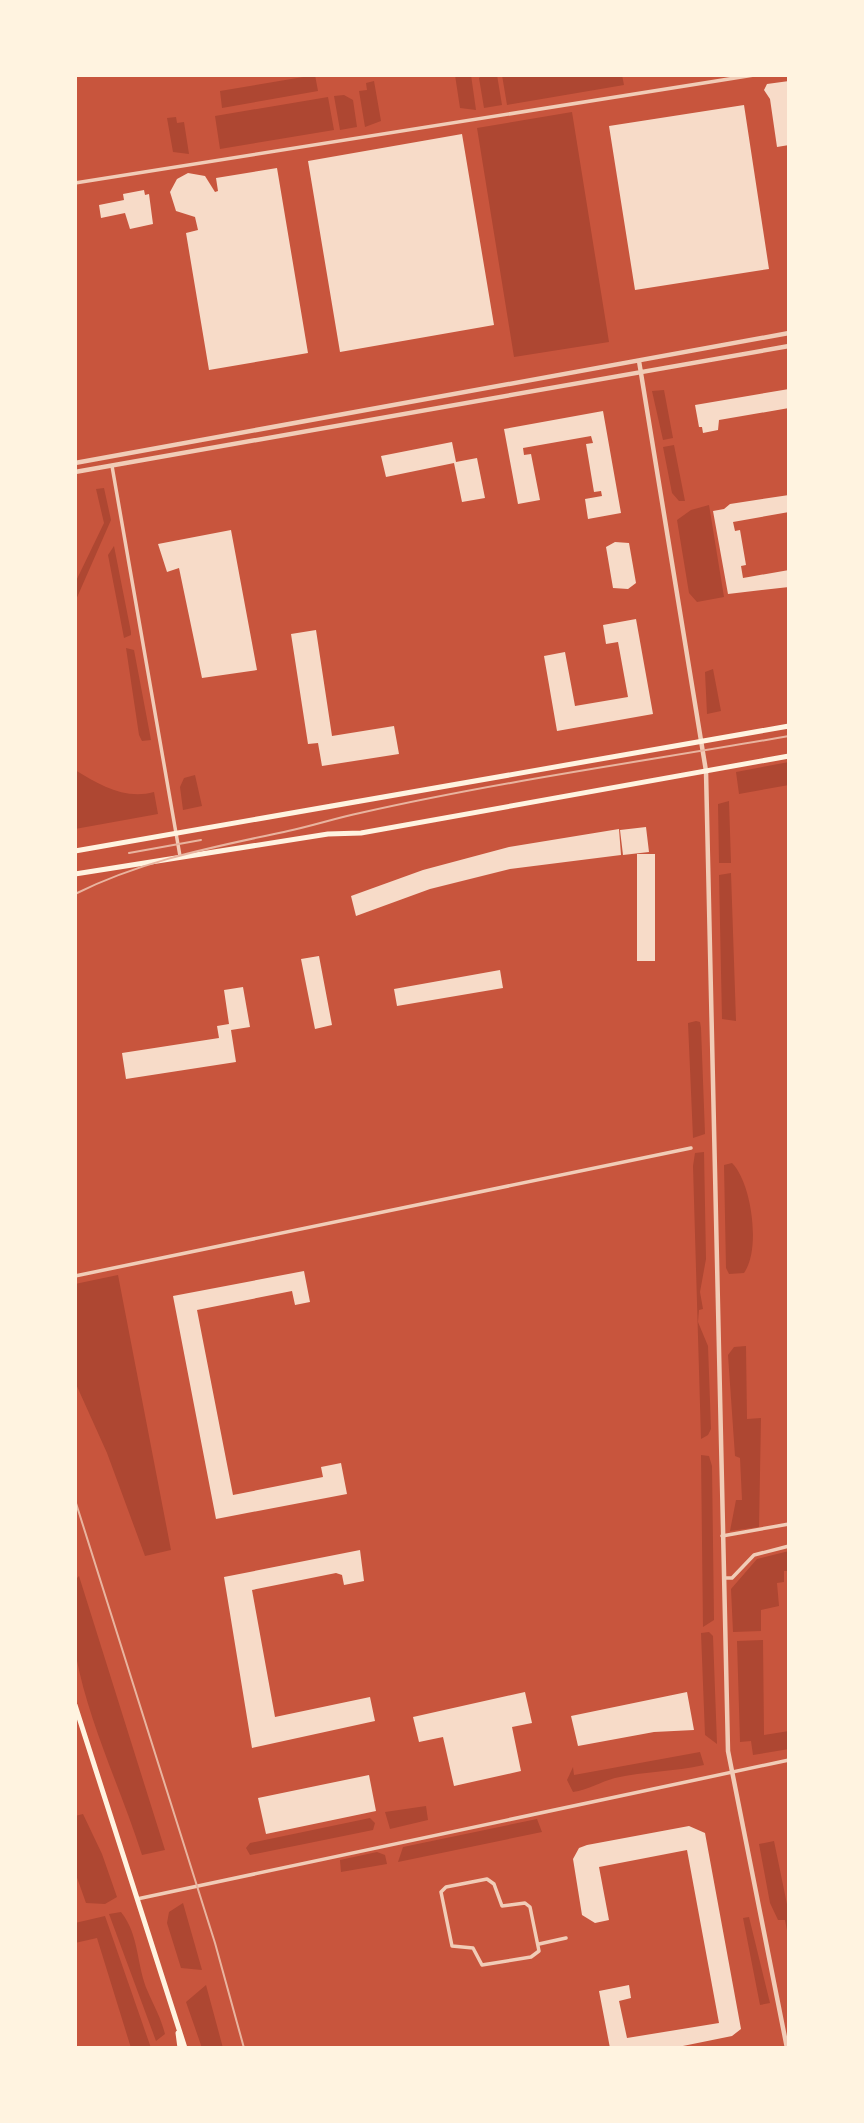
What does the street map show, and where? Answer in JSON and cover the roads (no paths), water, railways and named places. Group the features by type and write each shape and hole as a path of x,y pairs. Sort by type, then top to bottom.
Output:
{"main road":[{"path":"75,851 789,726"},
{"path":"75,874 328,834 361,833 789,756"},
{"path":"75,1705 186,2048"},
{"path":"175,2016 180,2048"}],"street":[{"path":"75,183 754,75"},
{"path":"75,463 789,333"},
{"path":"75,472 789,346"},
{"path":"639,362 706,771 728,1751 787,2048"},
{"path":"112,466 180,856"},
{"path":"75,1276 691,1148"},
{"path":"722,1535 789,1524"},
{"path":"723,1579 732,1578 754,1555 789,1546"},
{"path":"138,1899 789,1760"},
{"path":"487,1879 494,1884 502,1906 524,1903 530,1906 539,1944 539,1951 531,1957 482,1965 473,1948 452,1946 441,1892 446,1887 487,1879"},
{"path":"539,1944 566,1938"}],"tram line":[{"path":"75,894 153,863 360,813 520,781 789,736"},
{"path":"129,853 201,840"},
{"path":"75,1500 215,1943 244,2048"}]}
